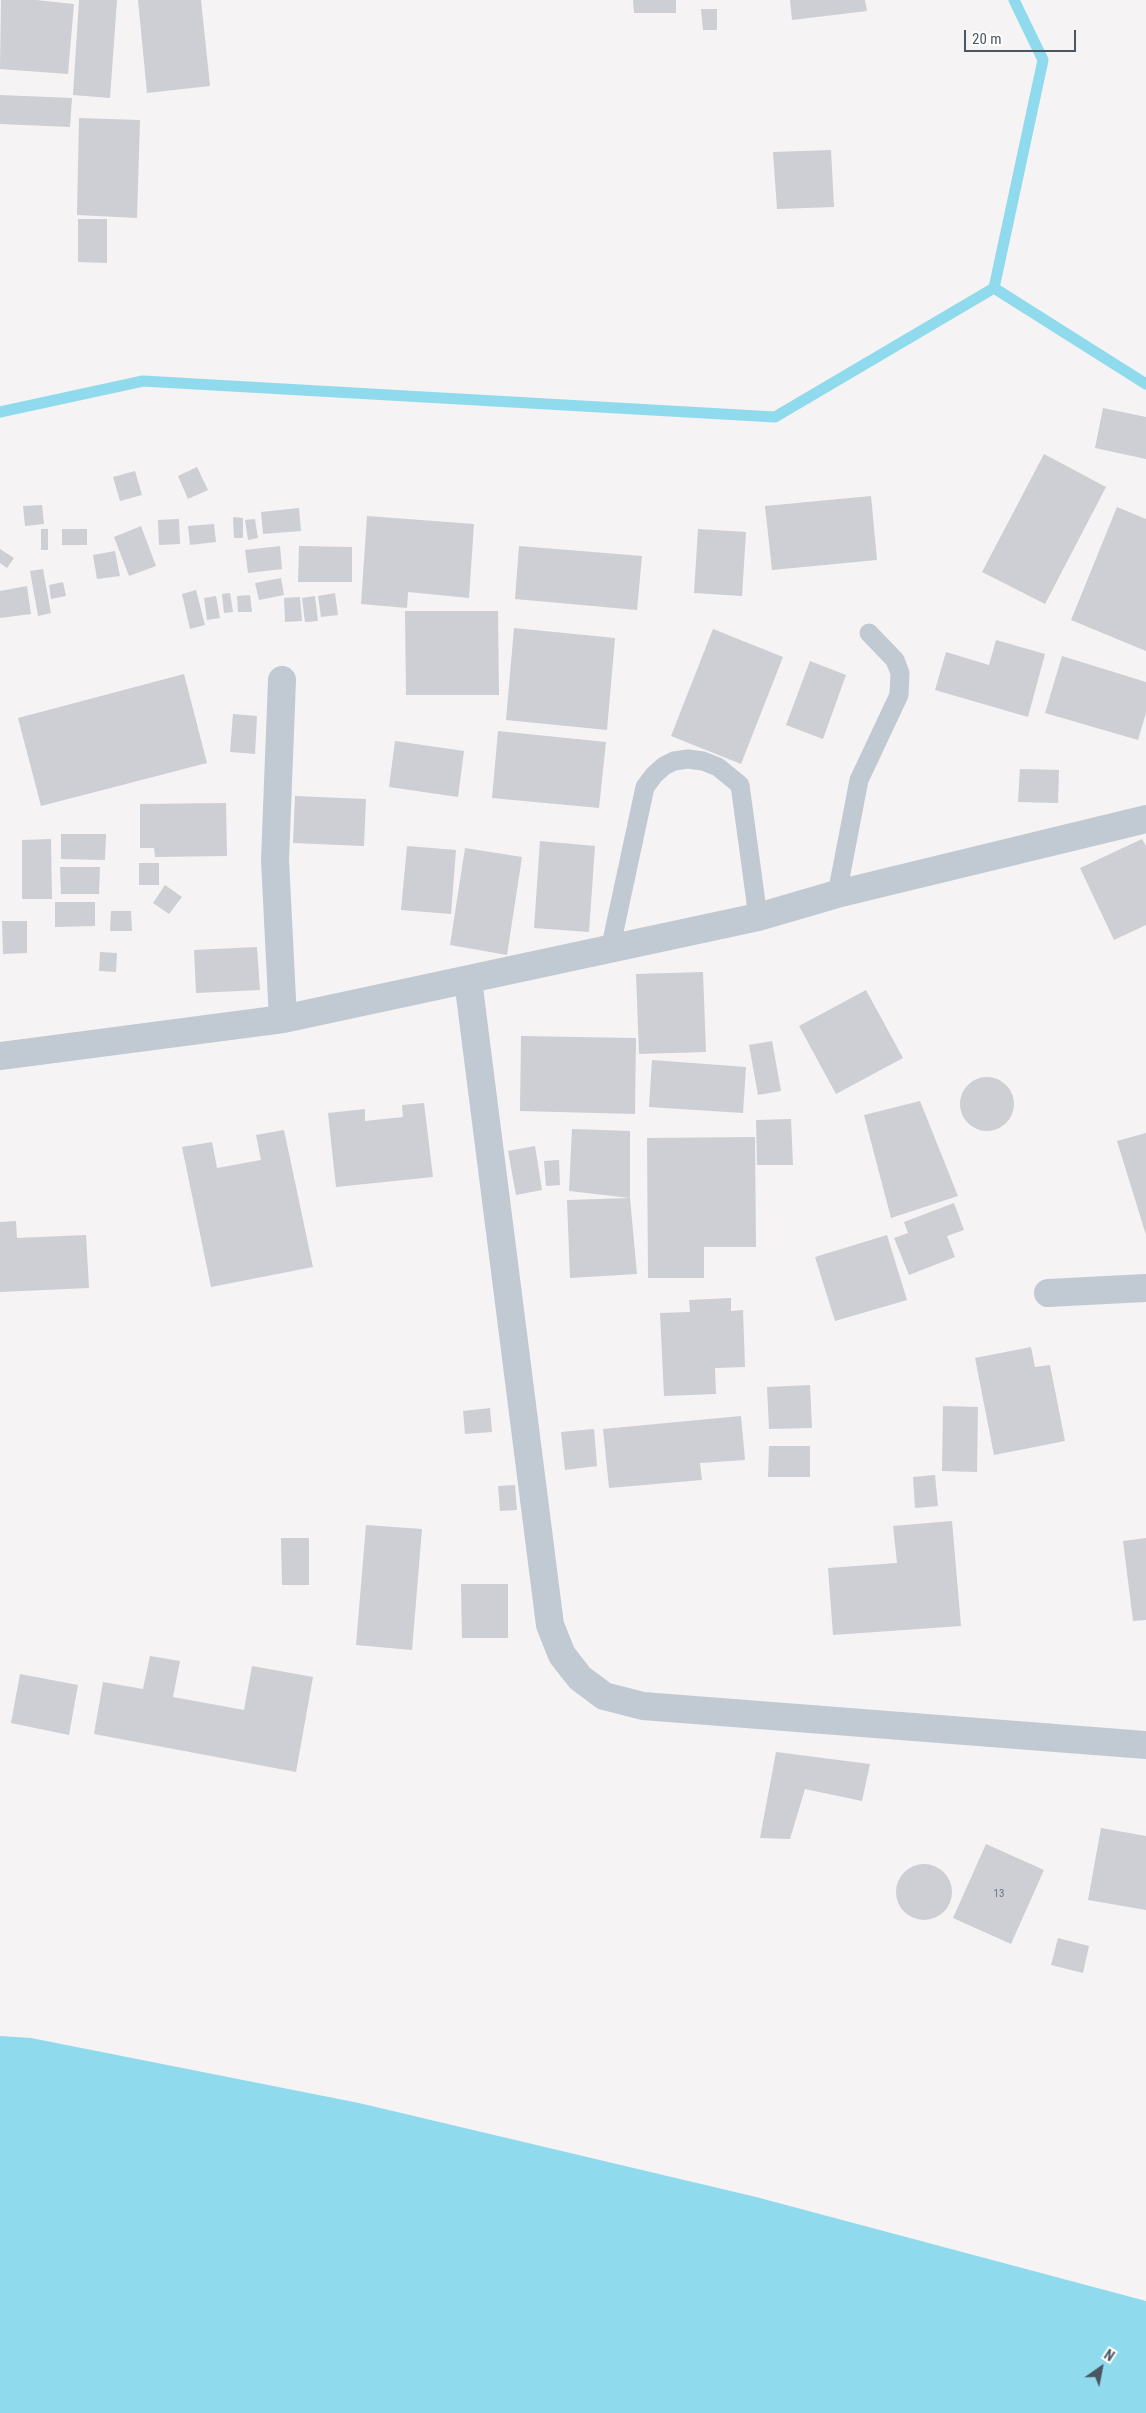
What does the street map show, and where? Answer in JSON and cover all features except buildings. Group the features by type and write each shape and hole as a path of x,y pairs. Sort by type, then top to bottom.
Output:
{"street":[{"path":"282,680 275,860 283,1019"},
{"path":"0,1056 283,1019 758,917 837,894 1146,820"},
{"path":"468,980 550,1625 562,1655 580,1678 604,1696 643,1706 1146,1745"},
{"path":"1048,1294 1146,1288"}],"lane":[{"path":"837,894 859,780 899,695 900,673 895,660 869,633"},
{"path":"610,950 645,787 659,770 674,761 688,759 703,761 718,767 740,785 758,917"}],"water":[{"path":"0,2036 31,2038 359,2103 756,2197 1146,2301 1146,2413 0,2413"}],"waterway":[{"path":"0,412 143,381 775,417 994,288 1043,60 1014,0"},
{"path":"994,288 1146,384"}]}
